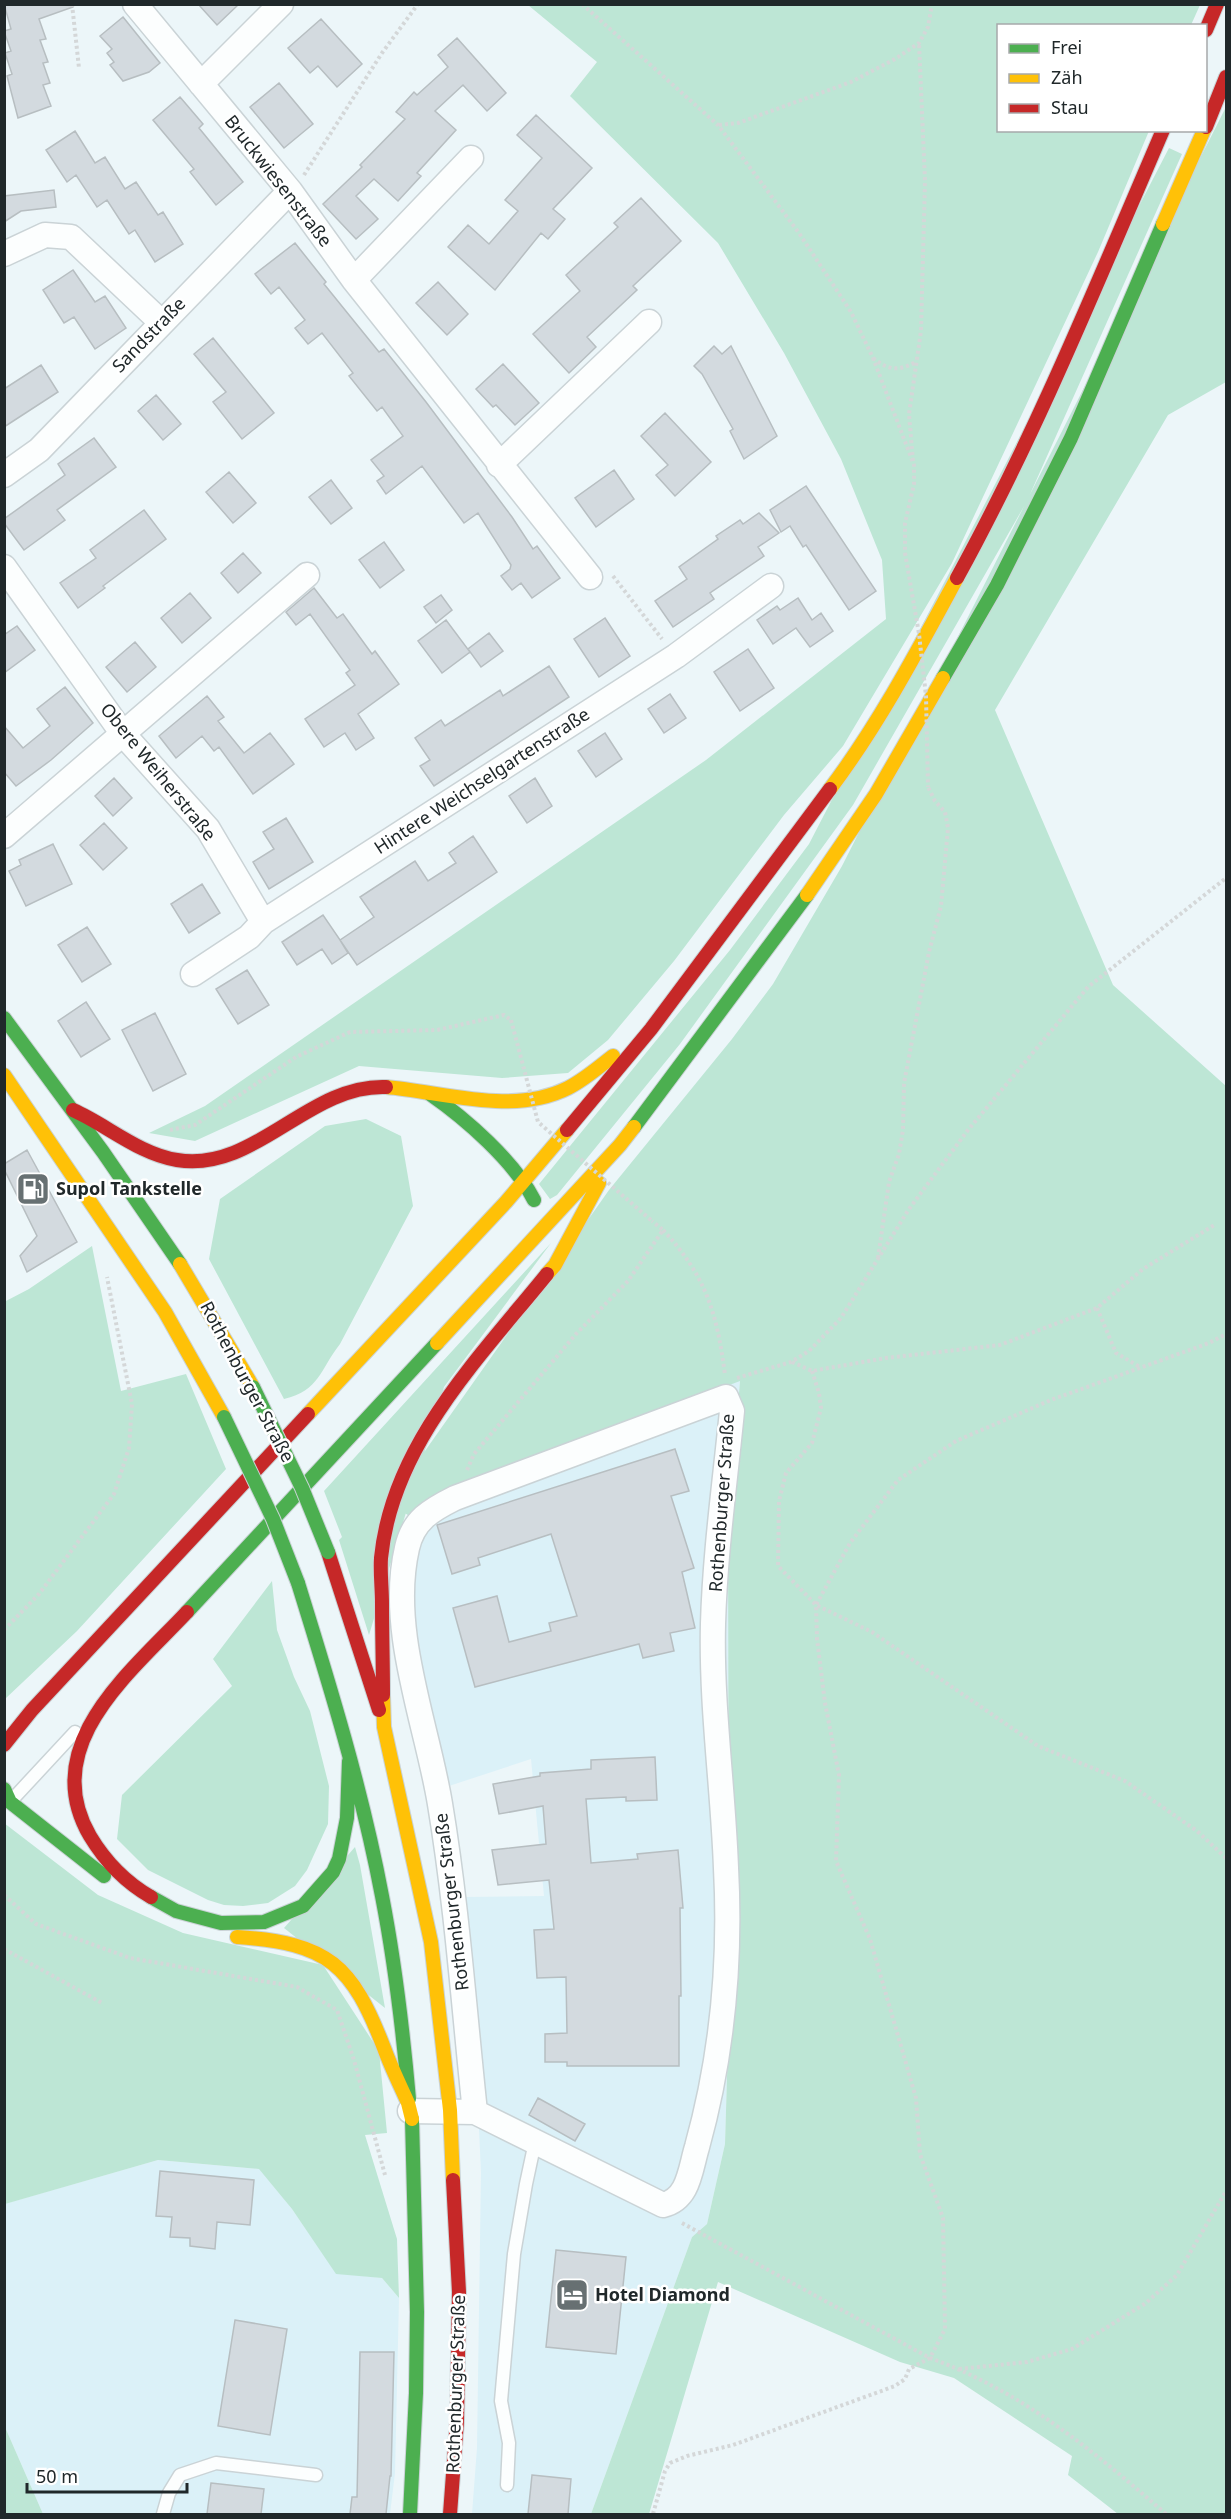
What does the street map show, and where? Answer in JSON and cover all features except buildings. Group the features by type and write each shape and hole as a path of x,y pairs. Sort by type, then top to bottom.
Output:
{"main road":[{"path":"1207,28 1217,4"},
{"path":"1207,124 1227,77"},
{"path":"7,1741 524,1180 651,1029 846,768 908,668 994,511 1059,372 1161,132"},
{"path":"350,1761 345,1831 341,1853 332,1872 308,1903 289,1915 252,1924 209,1922 166,1908 111,1867 95,1848 84,1829 76,1804 73,1775 78,1751 101,1704 620,1145 693,1052 822,875 876,794 979,615 1075,428 1204,132"},
{"name":"Rothenburger Straße","path":"4,1018 74,1110 225,1334 293,1467 328,1552 384,1726 431,1942 450,2110 459,2292 457,2421 450,2514"},
{"path":"74,1110 162,1156 188,1161 215,1160 246,1147 308,1109 343,1093 378,1086 498,1101 543,1097 568,1088 651,1029"},
{"name":"Rothenburger Straße","path":"4,1075 165,1312 224,1417 273,1520 298,1583 350,1761 376,1866 390,1941 399,1997 410,2111 416,2228 417,2413 410,2514"},
{"path":"429,1093 458,1113 524,1180 546,1225"},
{"path":"384,1726 381,1559 386,1528 411,1459 449,1395 555,1265 620,1145"},
{"path":"7,1795 158,1917 194,1931 287,1942 326,1957 356,1986 368,2006 410,2111"}],"street":[{"name":"Bruckwiesenstraße","path":"135,4 290,191 354,280 590,577"},
{"path":"201,84 281,4"},
{"path":"354,280 471,158"},
{"name":"Sandstraße","path":"4,475 39,450 290,191"},
{"path":"4,254 45,235 71,237 161,322"},
{"path":"499,465 650,322"},
{"name":"Obere Weiherstraße","path":"4,567 123,734 208,829 263,922"},
{"path":"4,836 307,575"},
{"name":"Hintere Weichselgartenstraße","path":"193,974 249,937 263,922 676,656 771,586"},
{"name":"Rothenburger Straße","path":"410,2111 475,2112 663,2205 675,2202 684,2192 706,2115 722,2022 727,1932 723,1807 713,1689 716,1559 732,1411 729,1386 455,1498 430,1510 418,1522 412,1533 405,1565 403,1601 413,1683 438,1792 453,1886 475,2112"}],"lane":[{"path":"7,1795 101,1704"},
{"path":"507,2485 510,2443 501,2401 514,2254 535,2142"},
{"path":"164,2514 169,2493 180,2475 216,2463 316,2475"}],"path":[{"path":"72,4 79,68"},
{"path":"290,191 302,177 382,53 418,4"},
{"path":"582,4 718,125 805,243 851,312 873,358 914,465"},
{"path":"718,125 738,123 851,82 919,43 928,27 932,4"},
{"path":"877,1261 889,1182 903,1130 904,1083 929,952 941,906 948,828 945,812 935,801 928,788 926,696 919,634 904,553 905,523 914,484 909,414 921,331 925,181 919,43"},
{"path":"873,358 885,368 898,369 916,362"},
{"path":"590,577 607,569 676,656"},
{"path":"166,1131 195,1125 296,1057 350,1032 436,1030 504,1015 511,1020 538,1122 663,1230 684,1253 706,1292 719,1335 729,1386 791,1362 809,1351 841,1318 909,1209 968,1130 1088,987 1227,878"},
{"path":"791,1362 812,1371 886,1358 1000,1345 1097,1308 1143,1269 1216,1224"},
{"path":"455,1498 474,1454 576,1334 628,1281 663,1230"},
{"path":"4,1630 39,1594 114,1494 129,1448 132,1404 105,1270"},
{"path":"1097,1308 1116,1353 1141,1368"},
{"path":"653,2514 665,2471 670,2463 687,2456 734,2445 882,2393 905,2379 909,2369 930,2358 945,2329 944,2218 920,2154 916,2098 870,1939 836,1861 839,1775 825,1703 817,1639 816,1605 850,1543 898,1480 956,1441 1051,1400 1209,1343 1227,1334"},
{"path":"812,1371 819,1392 821,1408 812,1443 786,1473 779,1501 778,1566 816,1605 872,1632 1038,1746 1125,1781 1197,1831 1227,1858"},
{"path":"4,1895 36,1924 130,1958 297,1987 337,2010 354,2060 388,2185"},
{"path":"4,1949 102,2002"},
{"path":"959,2368 1028,2362 1072,2349 1146,2303 1177,2275 1227,2191"},
{"path":"681,2223 930,2358 959,2368 1005,2391 1050,2420 1116,2470 1166,2514"}],"shaded area":[{"path":"740,1380 728,1526 729,2011 725,2144 707,2224 692,2237 591,2514 472,2514 477,2448 481,2172 471,1958 464,1897 544,1896 531,1759 446,1787 414,1636 412,1604 415,1556 425,1527 434,1517 424,1501"},
{"path":"158,2160 260,2169 292,2209 336,2273 382,2278 399,2298 395,2473 390,2514 43,2514 5,2427 4,2204"}],"green space":[{"path":"528,5 1200,5 1191,24 997,24 997,132 1149,132 1098,252 952,563 843,746 784,815 674,961 608,1040 568,1073 502,1078 359,1066 195,1141 149,1133 205,1106 706,760 886,619 882,560 841,459 784,353 718,243 570,96 597,62"},
{"path":"1226,107 1226,382 1168,415 995,710 1113,985 1226,1086 1226,2514 1118,2514 1068,2475 1072,2456 954,2378 900,2362 718,2282 649,2514 591,2514 692,2237 707,2224 725,2144 729,2011 728,1526 740,1381 424,1501 411,1517 400,1510 420,1458 609,1190 732,1039 773,984 842,866"},
{"path":"1169,148 1182,154 1027,501 853,805 680,1044 557,1195 550,1199 539,1184 730,950 809,844"},
{"path":"366,1119 401,1136 413,1206 340,1344 323,1371 312,1385 284,1399 209,1259 220,1199 325,1126"},
{"path":"551,1243 444,1387 369,1635 339,1540 342,1537 324,1491"},
{"path":"92,1246 121,1391 186,1374 226,1469 77,1631 5,1699 4,1302 29,1289"},
{"path":"272,1581 277,1630 294,1677 310,1711 329,1786 328,1824 307,1870 295,1886 268,1903 243,1906 224,1905 208,1900 148,1870 117,1839 122,1795 232,1686 213,1659"},
{"path":"4,1823 98,1895 183,1933 323,1965 379,2051 387,2133 365,2135 397,2239 399,2298 382,2278 336,2274 292,2209 259,2169 158,2160 5,2204"},
{"path":"355,1847 360,1865 385,2008 284,1928"},
{"path":"5,2427 43,2514 5,2514"}],"traffic: fast":[{"path":"943,678 997,585 1071,438 1163,224"},
{"path":"634,1127 807,895"},
{"path":"4,1018 103,1152 180,1264"},
{"path":"430,1094 459,1116 502,1156 534,1200"},
{"path":"187,1612 437,1343"},
{"path":"253,1387 302,1488 328,1552"},
{"path":"224,1417 273,1519 298,1583"},
{"path":"298,1583 344,1738 374,1856 395,1972 409,2099"},
{"path":"151,1897 176,1911 221,1923 264,1922 303,1906 333,1872 339,1859 347,1818 349,1761"},
{"path":"4,1789 10,1802 104,1876"},
{"path":"410,2514 416,2393 417,2312 412,2119"}],"traffic: slow":[{"path":"1163,224 1203,132"},
{"path":"830,789 881,713 957,578"},
{"path":"807,895 876,794 943,678"},
{"path":"386,1087 478,1100 524,1100 546,1096 568,1088 613,1056"},
{"path":"4,1075 165,1312 224,1417"},
{"path":"437,1343 634,1127"},
{"path":"308,1414 506,1202 567,1130"},
{"path":"547,1274 555,1265 599,1183"},
{"path":"180,1264 253,1387"},
{"path":"383,1695 384,1727 431,1942 450,2110 453,2180"},
{"path":"237,1937 294,1945 316,1953 348,1978 372,2020 408,2103 412,2119"}],"traffic: jam":[{"path":"1207,28 1217,4"},
{"path":"1207,124 1226,77"},
{"path":"957,578 1040,413 1162,132"},
{"path":"567,1130 651,1029 830,789"},
{"path":"73,1110 136,1145 163,1157 177,1160 205,1160 232,1154 257,1142 331,1099 358,1090 386,1087"},
{"path":"383,1695 381,1558 389,1517 402,1478 420,1441 467,1371 547,1274"},
{"path":"4,1745 32,1710 308,1414"},
{"path":"328,1552 379,1710"},
{"path":"151,1897 116,1870 90,1836 77,1803 75,1771 83,1741 98,1712 118,1685 187,1612"},
{"path":"450,2514 457,2421 459,2292 453,2180"}],"place":[{"name":"Supol Tankstelle","path":"33,1189"},
{"name":"Hotel Diamond","path":"572,2295"}]}
